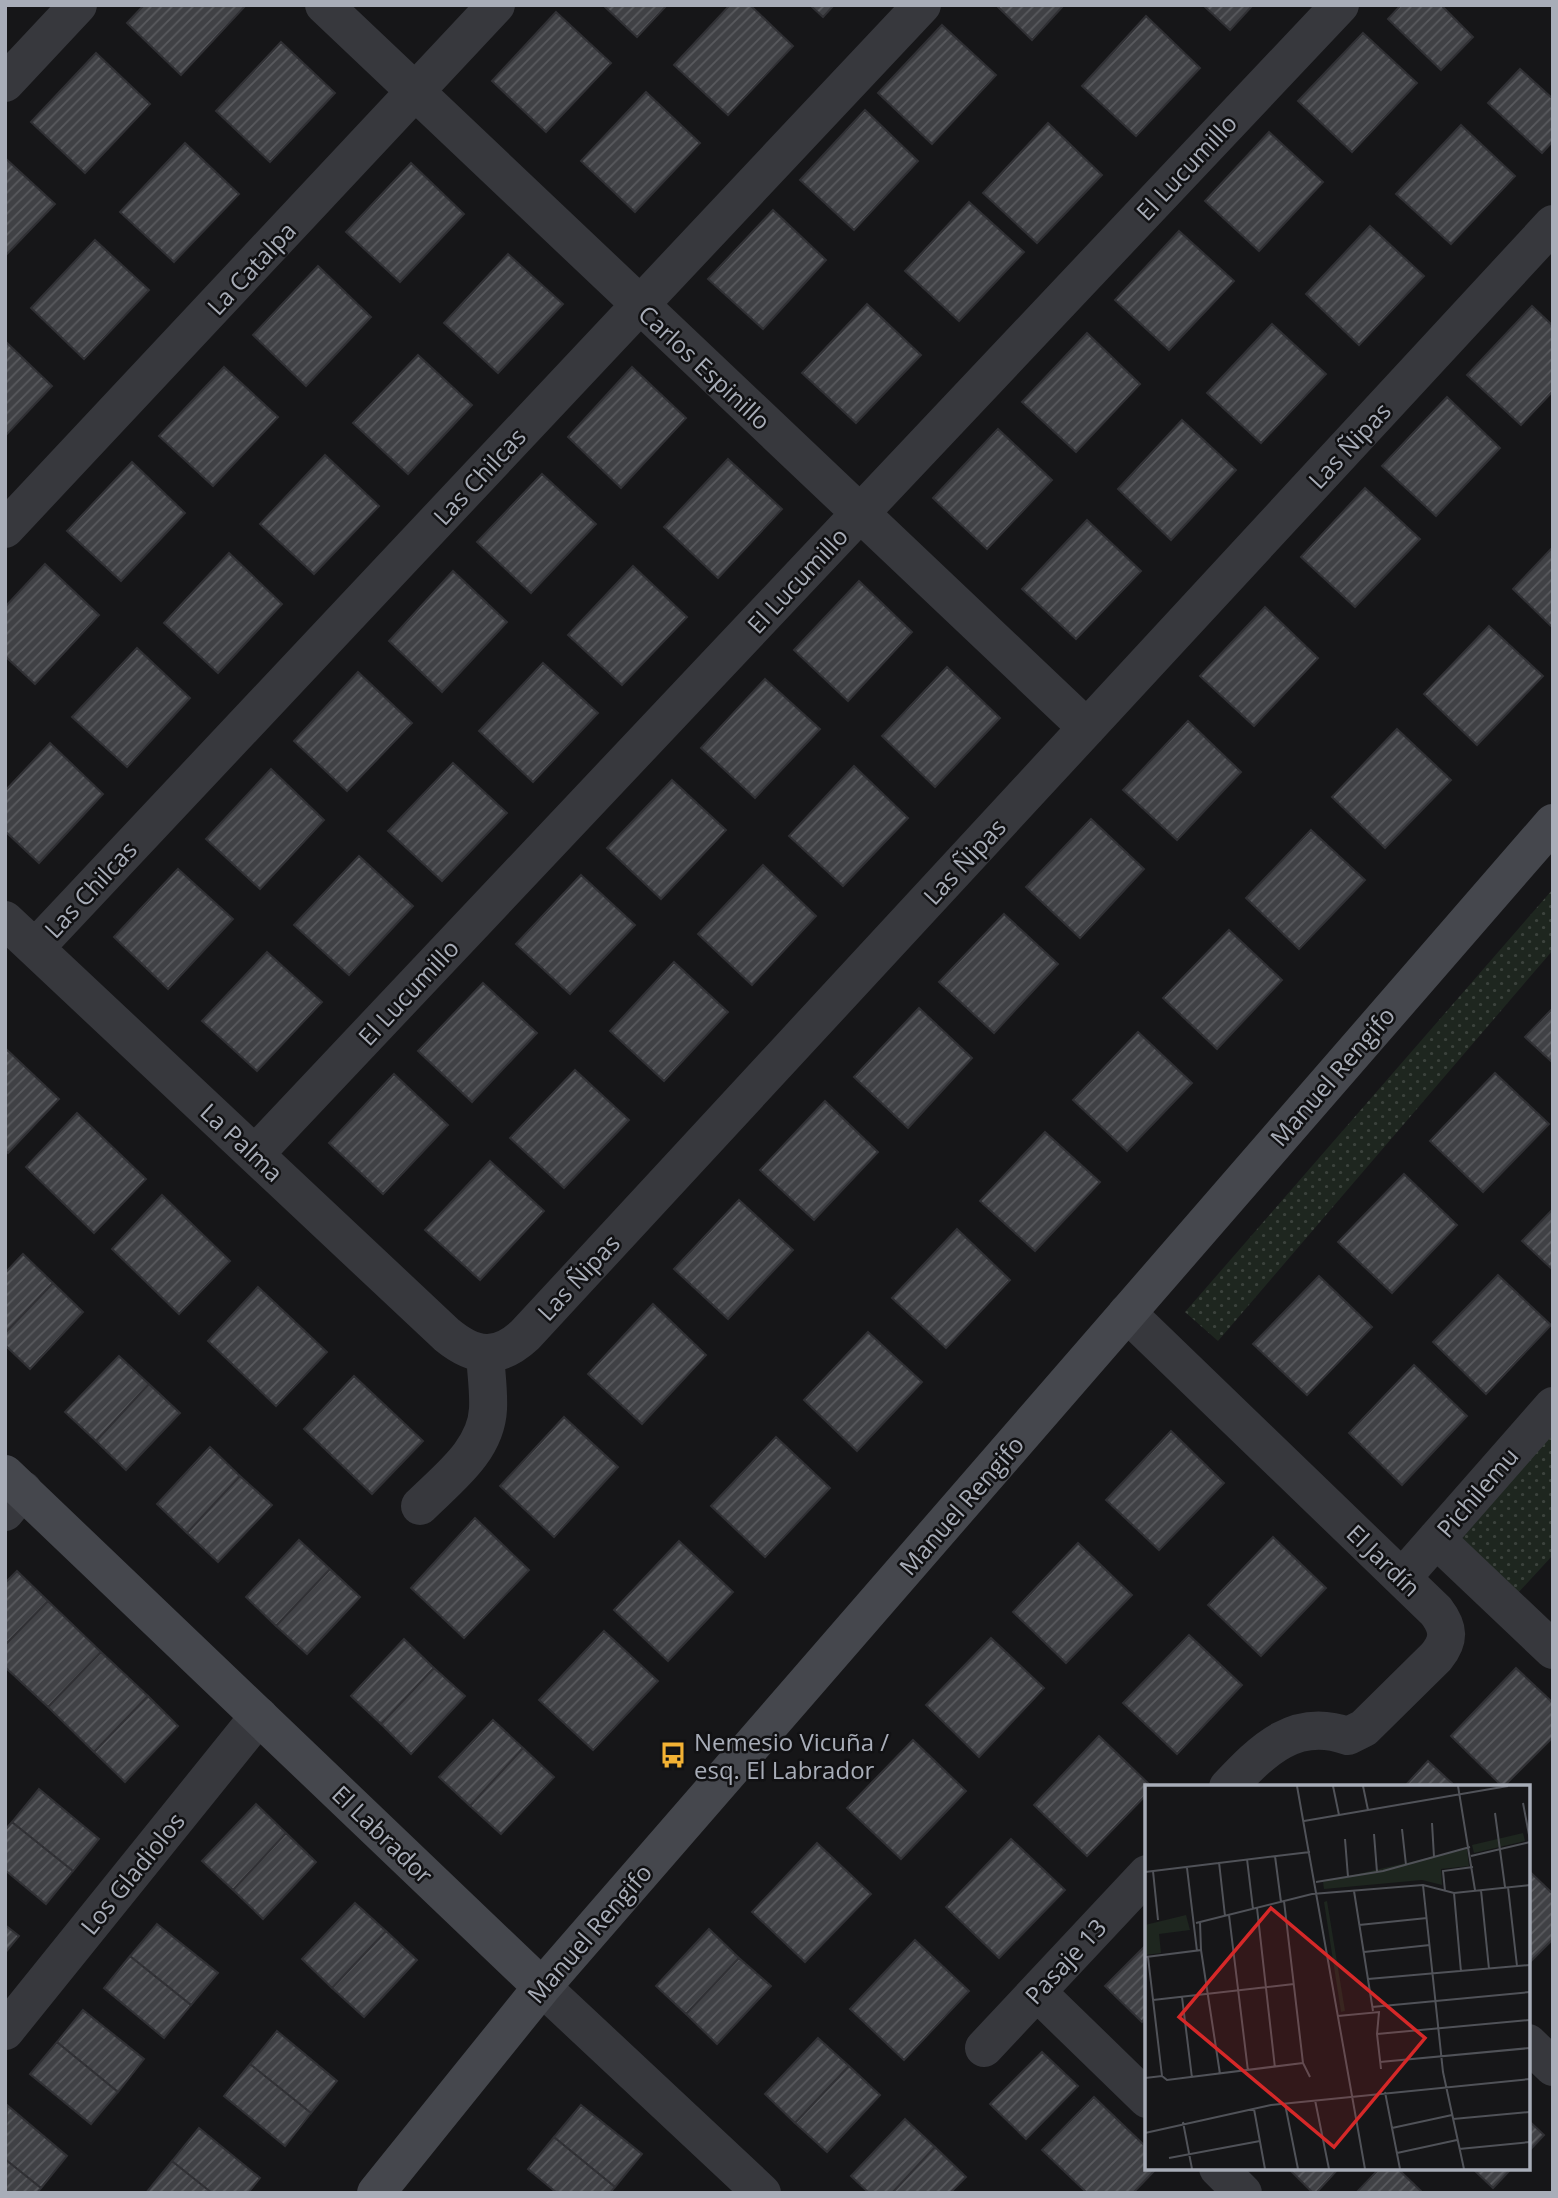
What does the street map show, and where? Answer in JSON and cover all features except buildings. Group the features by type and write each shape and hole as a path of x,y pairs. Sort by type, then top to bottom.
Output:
{"street":[{"path":"5,83 78,5"},
{"name":"Carlos Espinillo","path":"324,5 1087,728"},
{"name":"La Catalpa","path":"5,529 496,5"},
{"name":"Las Chilcas","path":"35,948 922,5"},
{"name":"El Lucumillo","path":"254,1154 1340,5"},
{"name":"Las Ñipas","path":"485,1354 500,1352 525,1335 1553,224"},
{"name":"Manuel Rengifo","path":"376,2193 542,1987 1553,823"},
{"name":"La Palma","path":"5,920 447,1335 471,1352 485,1354"},
{"name":"El Jardín","path":"1127,1313 1436,1611 1444,1622 1448,1635 1444,1647 1364,1728 1348,1737 1331,1730 1313,1729 1292,1734 1249,1780"},
{"path":"420,1506 463,1462 482,1436 488,1409 485,1354"},
{"name":"Pichilemu","path":"1402,1577 1553,1406"},
{"name":"El Labrador","path":"11,1492 259,1716 762,2193"},
{"path":"1436,1539 1553,1650"},
{"name":"Los Gladiolos","path":"5,2031 259,1716"},
{"name":"Pasaje 13","path":"984,2048 1145,1876"},
{"path":"1037,1992 1145,2097"},
{"path":"1530,2045 1553,2067"},
{"path":"1220,2170 1243,2193"}],"shaded area":[{"path":"1553,889 1553,950 1218,1341 1185,1312"},
{"path":"1553,1431 1553,1555 1517,1594 1457,1540"}],"place":[{"name":"Nemesio Vicuña / esq. El Labrador","path":"673,1755"}]}
